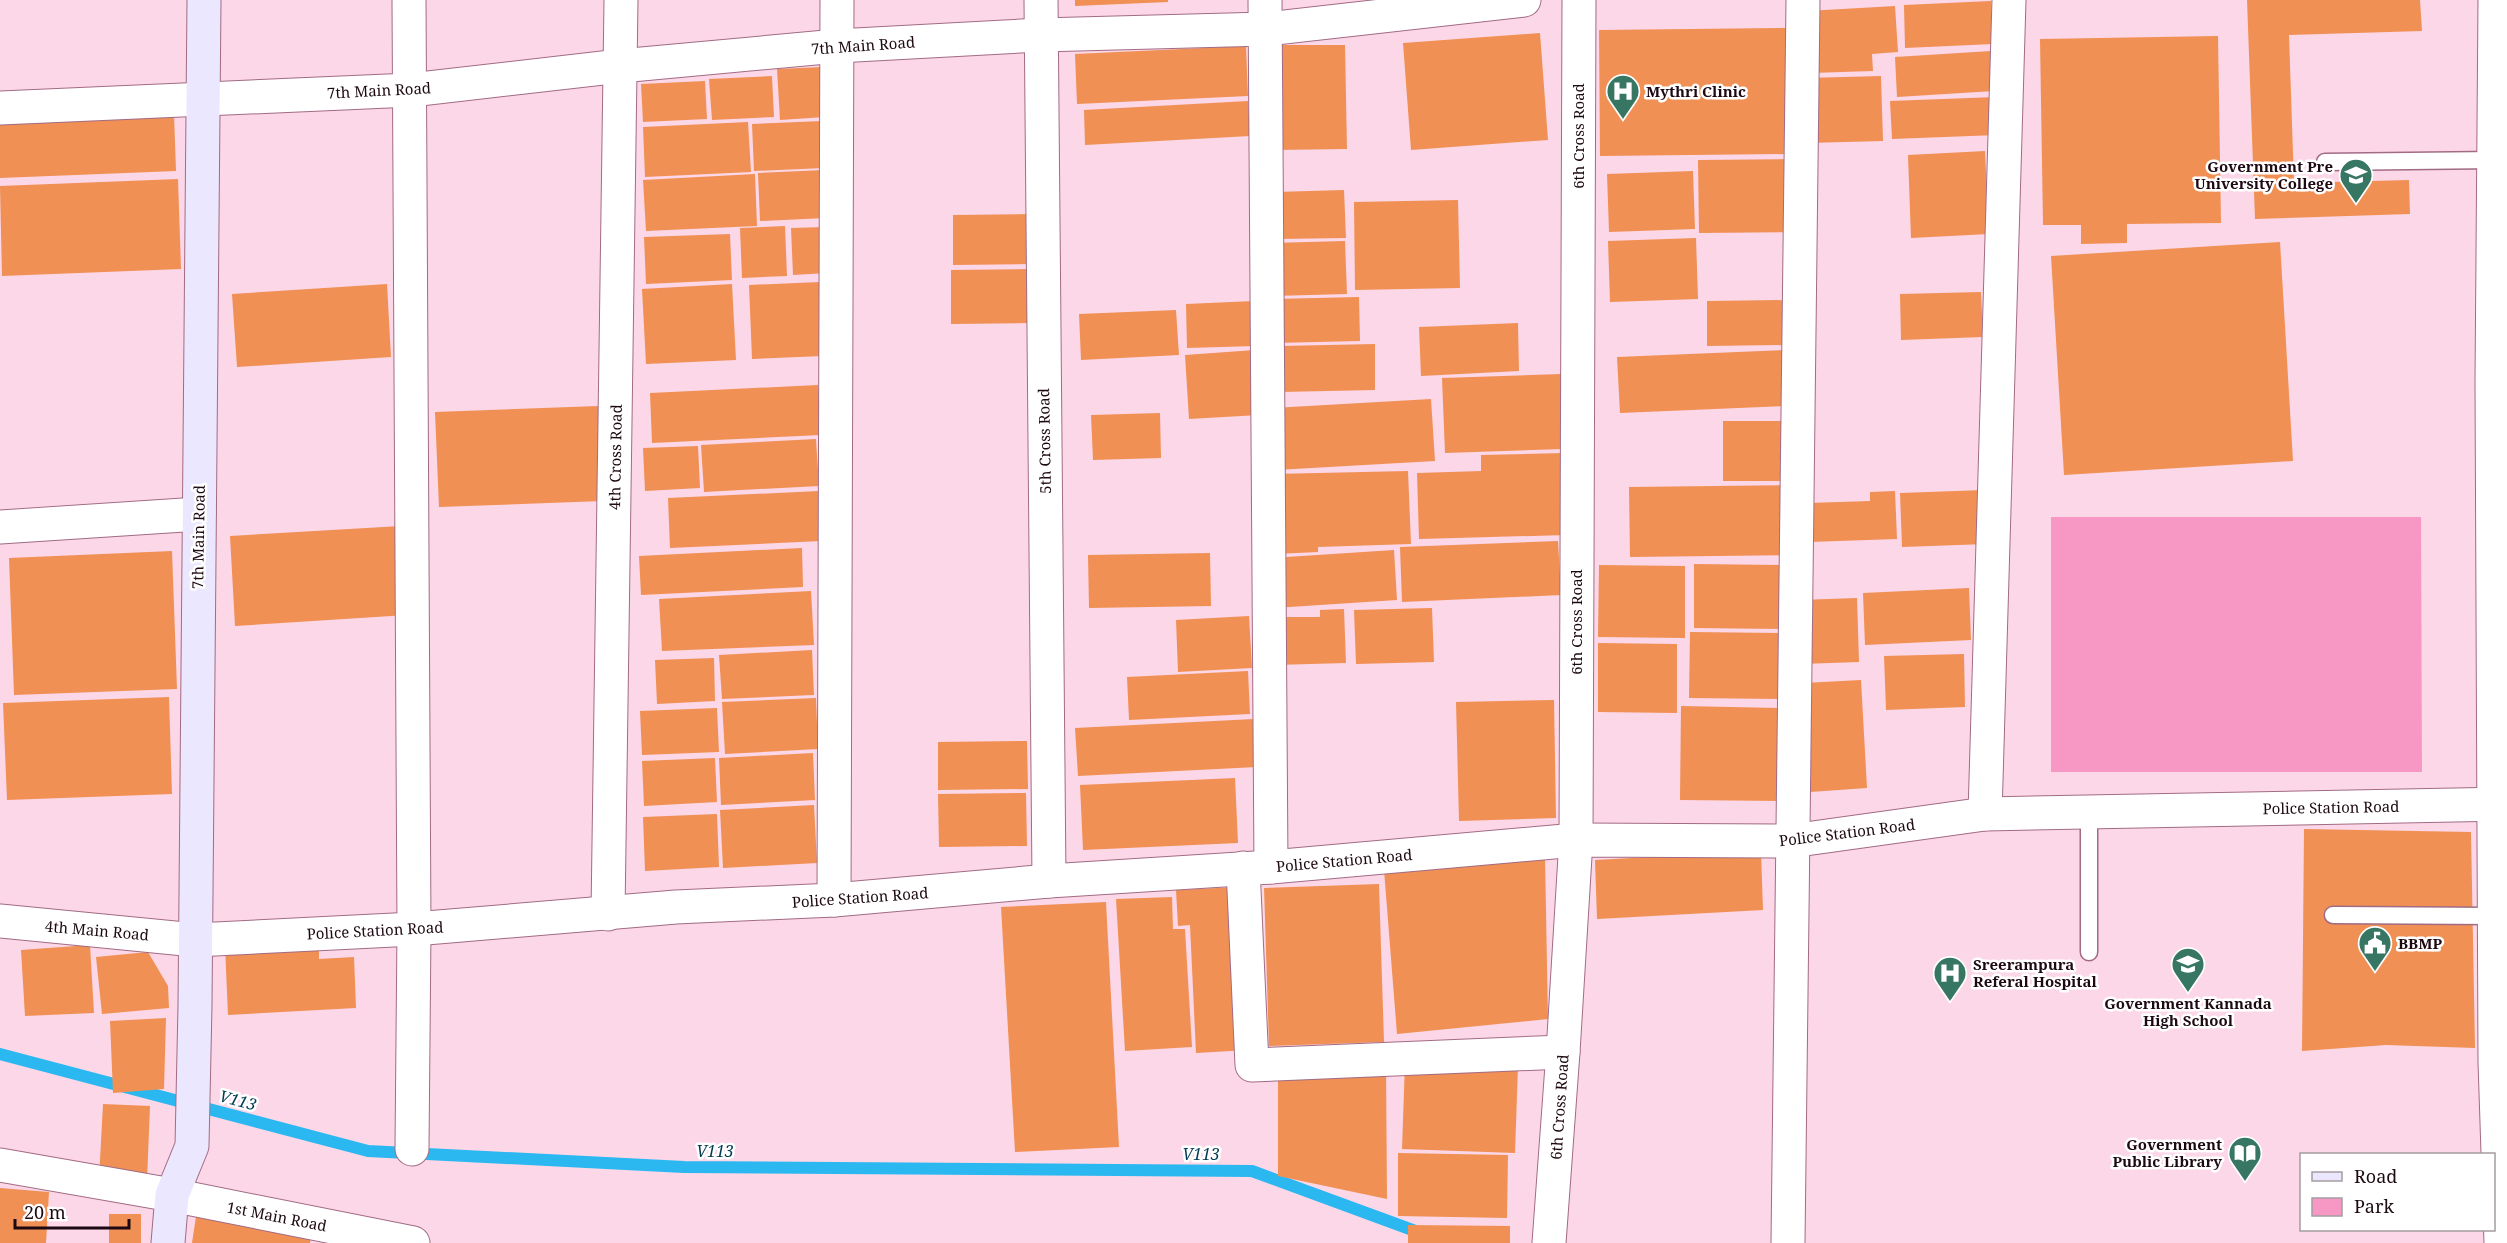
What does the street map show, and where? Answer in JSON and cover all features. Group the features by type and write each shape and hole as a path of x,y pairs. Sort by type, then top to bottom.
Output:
{"main road":[{"name":"7th Main Road","path":"172,1195 192,1146 204,0"},
{"path":"168,1243 172,1195"}],"street":[{"path":"409,0 414,929 412,1149"},
{"name":"4th Cross Road","path":"608,914 621,0"},
{"path":"834,900 837,0"},
{"name":"5th Cross Road","path":"1041,0 1048,881"},
{"name":"7th Main Road","path":"202,98 411,90 621,66 837,46 1040,36 1266,15 1524,0"},
{"name":"6th Cross Road","path":"1549,1243 1576,840 1579,0"},
{"path":"1788,1243 1791,841 1803,0"},
{"path":"1985,814 2009,0"},
{"path":"2495,0 2500,160 2500,804 2494,916 2501,1062 2501,1243"},
{"path":"1266,15 1257,868 1252,1065 1563,1052"},
{"path":"0,108 202,98"},
{"path":"0,527 199,514"},
{"name":"Police Station Road","path":"195,940 414,929 676,907 834,900 1048,881 1257,868 1576,840 1791,841 1985,814 2500,804"},
{"name":"4th Main Road","path":"0,921 195,940"},
{"name":"1st Main Road","path":"0,1165 172,1195 413,1243"}],"lane":[{"path":"2325,162 2500,160"},
{"path":"2089,812 2089,952"},
{"path":"2333,915 2494,916"}],"green space":[{"path":"2051,517 2421,517 2422,772 2051,772"}],"building":[{"path":"1075,0 1168,0 1168,2 1075,6"},
{"path":"2247,0 2420,0 2422,31 2289,35 2294,183 2409,180 2410,214 2255,219"},
{"path":"1991,1 1993,44 1905,48 1904,5"},
{"path":"1895,6 1898,52 1872,54 1873,71 1811,73 1807,11"},
{"path":"1789,28 1790,154 1600,156 1599,30"},
{"path":"1540,33 1548,140 1411,150 1403,43"},
{"path":"2218,36 2221,223 2127,224 2127,243 2081,244 2081,225 2043,225 2040,39"},
{"path":"1273,45 1345,45 1347,149 1275,150"},
{"path":"1246,46 1248,96 1077,104 1075,54"},
{"path":"1991,51 1994,91 1897,97 1895,57"},
{"path":"822,67 825,117 780,120 777,69"},
{"path":"772,76 774,117 712,120 709,79"},
{"path":"1881,76 1883,141 1807,143 1806,78"},
{"path":"705,81 707,119 643,122 641,84"},
{"path":"1996,97 1997,135 1892,139 1890,101"},
{"path":"1248,101 1250,136 1085,145 1084,110"},
{"path":"174,114 176,171 0,178 0,121"},
{"path":"822,121 824,168 754,171 752,124"},
{"path":"748,122 751,172 645,177 643,127"},
{"path":"1985,151 1989,234 1911,238 1908,155"},
{"path":"1793,159 1793,232 1699,233 1698,160"},
{"path":"824,170 826,218 760,221 758,173"},
{"path":"1693,171 1695,229 1609,232 1607,174"},
{"path":"755,174 757,226 646,231 643,180"},
{"path":"178,179 181,269 2,276 0,186"},
{"path":"1344,190 1346,238 1276,239 1275,192"},
{"path":"1458,200 1460,288 1355,290 1354,202"},
{"path":"1031,214 1032,264 953,265 953,215"},
{"path":"785,226 787,276 742,278 740,228"},
{"path":"825,227 827,273 793,275 791,228"},
{"path":"730,234 732,280 646,284 644,237"},
{"path":"1696,238 1698,299 1610,302 1608,241"},
{"path":"1345,241 1347,294 1273,296 1271,243"},
{"path":"2280,242 2293,461 2064,475 2051,256"},
{"path":"1028,269 1028,323 951,324 951,270"},
{"path":"820,282 823,356 752,359 749,285"},
{"path":"387,284 391,357 237,367 232,294"},
{"path":"732,284 736,360 646,364 642,289"},
{"path":"1981,292 1983,337 1901,340 1900,294"},
{"path":"1359,297 1360,341 1274,343 1273,299"},
{"path":"1789,300 1790,345 1707,346 1707,301"},
{"path":"1254,301 1255,346 1187,348 1186,304"},
{"path":"1176,310 1179,355 1081,360 1079,314"},
{"path":"1518,323 1519,371 1421,376 1419,327"},
{"path":"1375,344 1375,390 1280,392 1280,346"},
{"path":"1255,350 1259,415 1189,419 1185,355"},
{"path":"1784,350 1786,406 1620,413 1617,357"},
{"path":"1561,374 1563,449 1445,453 1442,378"},
{"path":"818,385 821,435 652,443 650,393"},
{"path":"1431,399 1435,461 1276,470 1273,408"},
{"path":"598,406 602,501 439,507 435,412"},
{"path":"1160,413 1161,458 1093,460 1091,415"},
{"path":"1723,421 1790,421 1791,481 1723,481"},
{"path":"816,439 819,486 704,492 701,445"},
{"path":"698,446 700,488 645,491 643,448"},
{"path":"1564,453 1566,535 1419,539 1417,473 1481,471 1481,455"},
{"path":"1408,471 1411,544 1318,547 1318,552 1275,554 1273,474"},
{"path":"1791,485 1791,555 1630,557 1629,487"},
{"path":"1984,490 1986,544 1902,547 1900,493"},
{"path":"819,491 821,541 670,548 668,498"},
{"path":"1895,491 1897,539 1809,542 1808,503 1870,501 1870,492"},
{"path":"401,526 407,615 235,626 230,536"},
{"path":"1558,541 1561,595 1402,602 1400,547"},
{"path":"802,548 803,587 641,595 639,556"},
{"path":"1394,550 1397,600 1274,608 1271,558"},
{"path":"172,551 177,689 14,695 9,558"},
{"path":"1210,553 1211,606 1089,608 1088,555"},
{"path":"1694,564 1786,565 1786,629 1694,628"},
{"path":"1599,565 1685,566 1685,638 1598,637"},
{"path":"1969,588 1971,640 1865,645 1863,593"},
{"path":"811,591 814,645 662,651 659,599"},
{"path":"1857,598 1859,662 1801,664 1799,600"},
{"path":"1432,608 1434,662 1356,664 1354,610"},
{"path":"1344,609 1346,663 1275,665 1274,617 1320,617 1320,610"},
{"path":"1249,616 1252,668 1178,672 1176,620"},
{"path":"1690,632 1784,633 1784,699 1689,698"},
{"path":"1598,643 1677,644 1677,713 1598,712"},
{"path":"812,650 814,695 722,699 719,655"},
{"path":"1964,654 1965,707 1886,710 1884,656"},
{"path":"714,658 715,701 657,704 655,660"},
{"path":"1248,671 1250,714 1129,720 1127,677"},
{"path":"1861,680 1867,788 1810,792 1804,683"},
{"path":"169,697 172,794 7,800 3,703"},
{"path":"816,698 818,749 725,754 722,702"},
{"path":"1554,700 1556,818 1459,821 1456,702"},
{"path":"1681,706 1785,708 1783,801 1680,800"},
{"path":"717,708 719,752 642,755 640,711"},
{"path":"1254,719 1257,767 1078,776 1075,728"},
{"path":"1027,741 1028,789 938,790 938,742"},
{"path":"813,753 815,800 721,805 719,758"},
{"path":"715,758 717,802 644,806 642,761"},
{"path":"1235,778 1238,843 1083,850 1080,785"},
{"path":"1026,793 1027,846 939,847 938,794"},
{"path":"814,805 817,863 723,868 720,810"},
{"path":"717,814 719,867 645,871 643,817"},
{"path":"2304,829 2471,832 2475,1048 2386,1045 2302,1051"},
{"path":"1761,851 1763,910 1597,919 1595,860"},
{"path":"1545,857 1548,1019 1397,1034 1384,870"},
{"path":"1379,884 1384,1042 1269,1046 1264,888"},
{"path":"1239,887 1248,1050 1196,1053 1190,925 1178,926 1176,890"},
{"path":"1172,897 1173,929 1185,929 1192,1047 1125,1051 1116,899"},
{"path":"1106,902 1119,1147 1015,1152 1001,907"},
{"path":"319,940 319,959 354,957 356,1008 228,1015 225,946"},
{"path":"90,945 94,1013 25,1016 21,950"},
{"path":"148,952 168,986 169,1008 102,1014 96,957"},
{"path":"166,1018 164,1089 113,1093 110,1021"},
{"path":"1405,1062 1518,1066 1515,1153 1402,1149"},
{"path":"1386,1065 1387,1199 1278,1176 1278,1066"},
{"path":"103,1104 150,1106 147,1181 99,1179"},
{"path":"1398,1153 1508,1155 1507,1218 1398,1216"},
{"path":"0,1188 49,1192 46,1243 0,1243"},
{"path":"197,1210 313,1227 310,1243 192,1243"},
{"path":"109,1214 141,1214 141,1243 109,1243"},
{"path":"1408,1225 1510,1226 1510,1243 1408,1243"}],"waterway":[{"name":"V113","path":"0,1054 368,1151 684,1167 1252,1171 1418,1232 1427,1243"}],"place":[{"name":"Mythri Clinic","path":"1623,120"},
{"name":"Government Pre University College","path":"2356,204"},
{"name":"BBMP","path":"2375,972"},
{"name":"Government Kannada High School","path":"2188,993"},
{"name":"Sreerampura Referal Hospital","path":"1950,1002"},
{"name":"Government Public Library","path":"2245,1182"}]}
